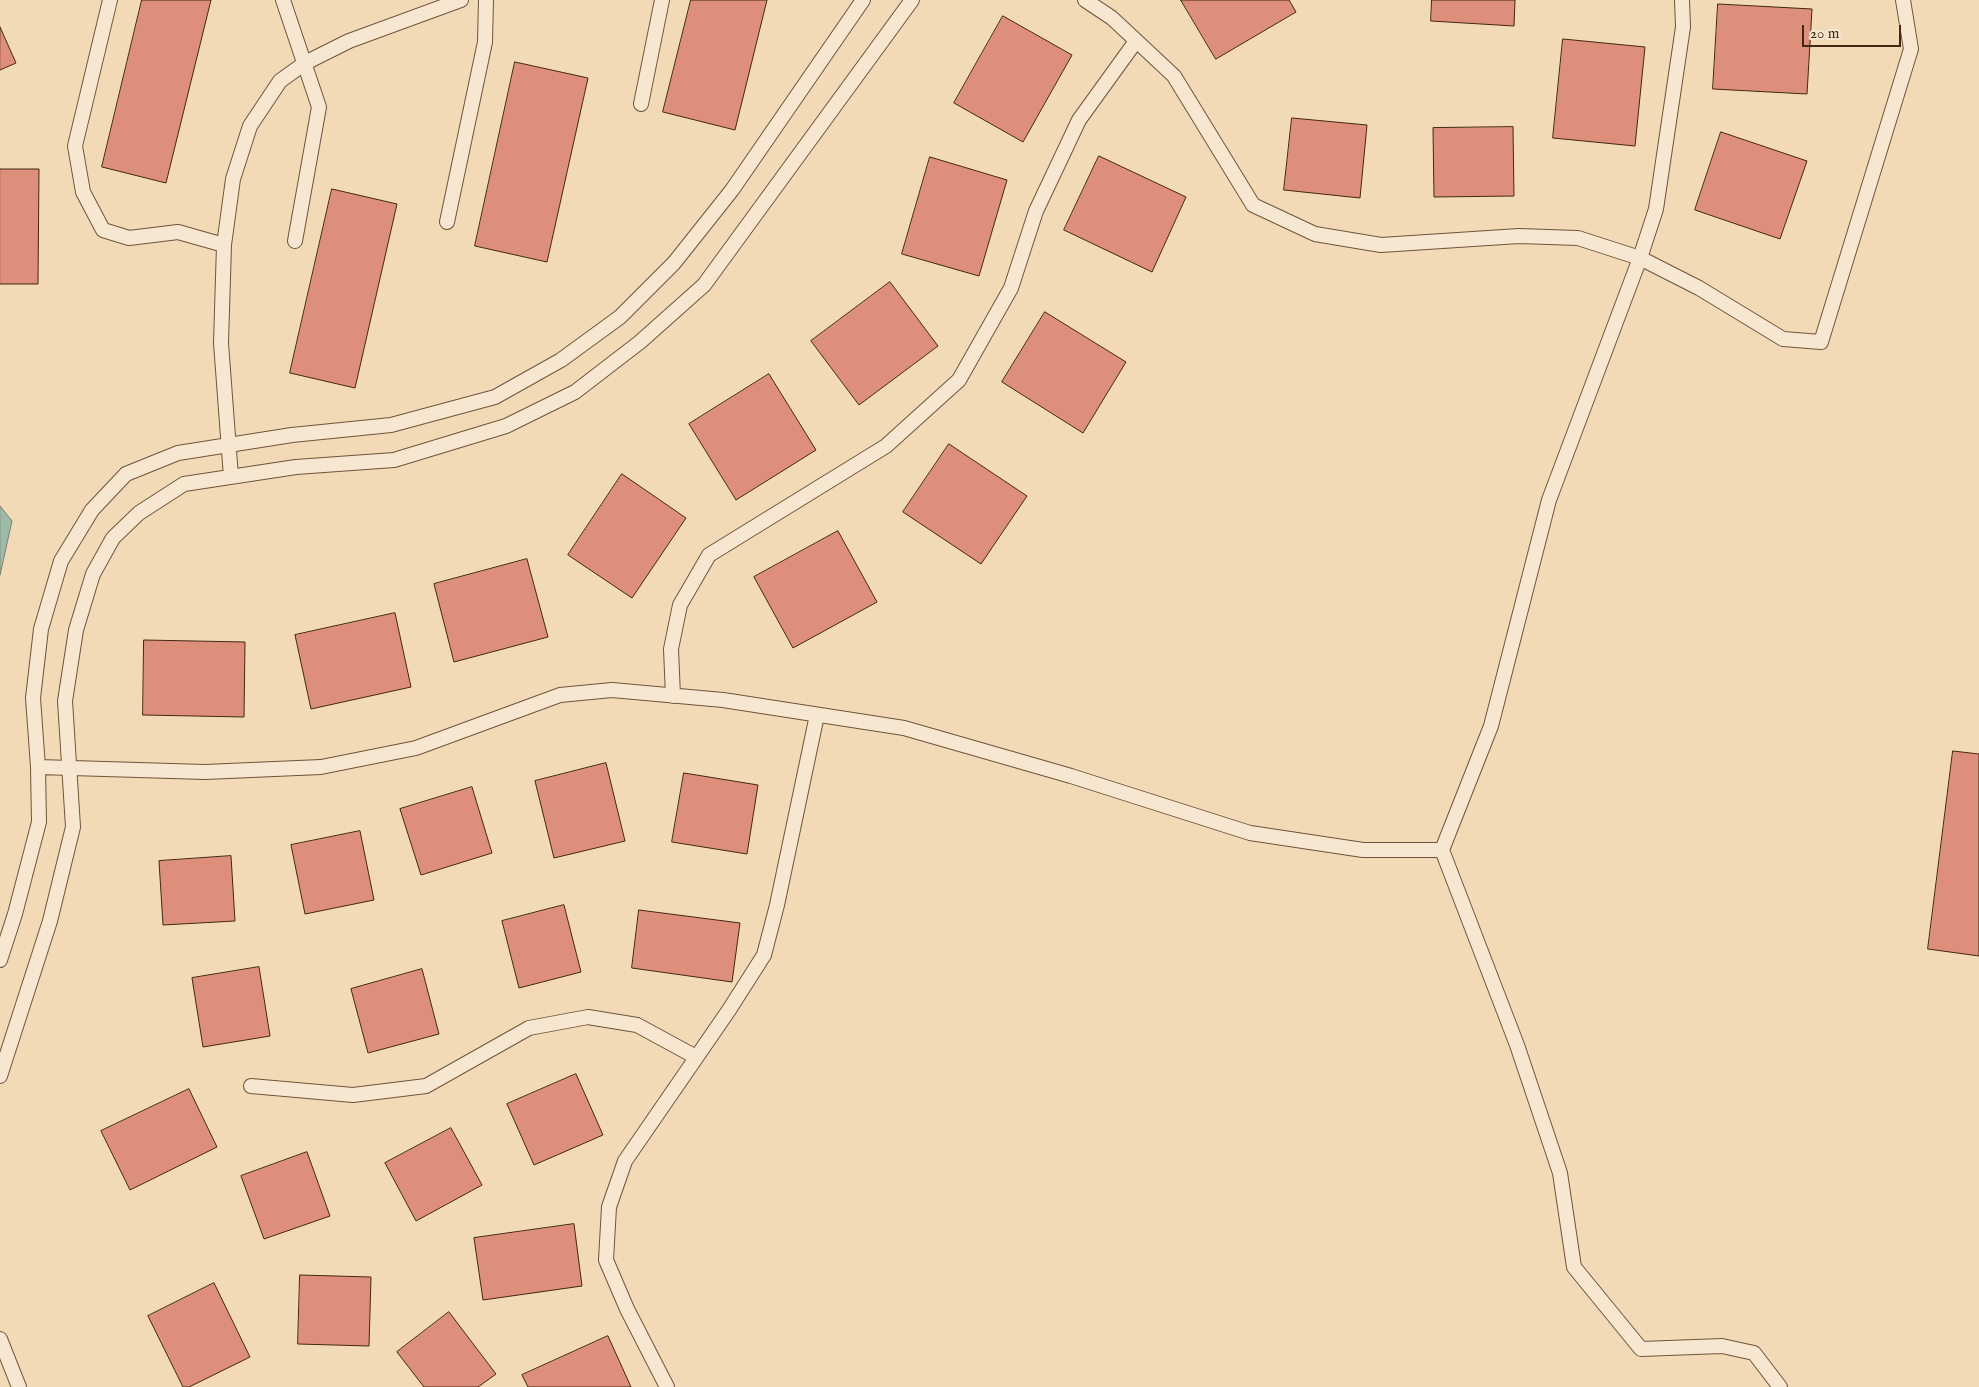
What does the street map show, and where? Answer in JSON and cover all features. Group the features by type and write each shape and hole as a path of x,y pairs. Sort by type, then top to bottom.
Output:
{"lane":[{"path":"110,0 75,146 83,192 103,230 129,238 178,232 224,245"},
{"path":"283,0 320,107 295,241"},
{"path":"231,477 221,342 224,245 233,179 250,126 280,81 305,62 350,41 461,0"},
{"path":"447,222 485,42 486,0"},
{"path":"641,104 662,0"},
{"path":"0,960 16,914 38,822 38,767 33,698 41,629 61,561 92,510 126,474 178,454 292,435 391,425 495,397 561,360 620,316 674,263 732,190 863,0"},
{"path":"0,1076 50,921 73,827 65,701 76,630 93,574 114,538 139,513 184,484 296,467 394,460 506,426 575,392 640,342 704,285 912,0"},
{"path":"1085,0 1112,18 1174,76 1253,205 1315,234 1381,245 1519,236 1578,238 1640,258 1699,288 1783,339 1820,342 1911,49 1903,0"},
{"path":"1682,0 1683,28 1656,209 1640,258 1549,500 1491,726 1442,850 1517,1045 1560,1173 1574,1267 1641,1349 1722,1346 1754,1354 1780,1387"},
{"path":"673,696 671,649 680,604 709,555 886,446 959,380 1011,288 1036,211 1079,120 1136,41"},
{"path":"38,767 205,772 321,768 416,748 560,695 612,690 723,700 904,728 1071,776 1250,833 1363,850 1442,850"},
{"path":"667,1387 627,1310 606,1260 608,1207 625,1161 764,955 777,905 817,715"},
{"path":"251,1086 353,1095 426,1086 529,1028 588,1018 637,1025 696,1057"},
{"path":"0,1340 19,1387"}],"shaded area":[{"path":"0,506 12,521 0,575"}],"building":[{"path":"142,0 211,0 166,183 102,167"},
{"path":"691,0 767,0 735,130 663,112"},
{"path":"1181,0 1289,0 1296,12 1216,59"},
{"path":"1432,0 1515,0 1514,26 1431,21"},
{"path":"1718,4 1812,9 1807,94 1713,89"},
{"path":"1003,16 1072,55 1023,142 954,103"},
{"path":"0,27 16,63 0,70"},
{"path":"1563,39 1645,47 1635,146 1553,138"},
{"path":"515,62 588,78 547,262 475,246"},
{"path":"1292,118 1367,125 1360,198 1284,190"},
{"path":"1513,127 1514,196 1434,197 1433,128"},
{"path":"1721,132 1807,161 1780,239 1695,210"},
{"path":"1099,156 1186,197 1152,272 1064,230"},
{"path":"930,157 1007,180 979,276 902,254"},
{"path":"0,169 39,169 38,284 0,284"},
{"path":"332,189 397,204 355,388 290,373"},
{"path":"890,282 938,346 859,405 811,341"},
{"path":"1045,312 1126,362 1083,433 1002,382"},
{"path":"769,374 816,450 736,500 689,424"},
{"path":"949,444 1027,496 981,564 903,512"},
{"path":"622,474 686,518 632,598 568,555"},
{"path":"838,531 877,602 793,648 754,577"},
{"path":"527,559 548,637 454,662 434,584"},
{"path":"395,613 411,687 311,709 295,635"},
{"path":"144,640 245,642 244,717 143,715"},
{"path":"1953,751 1979,754 1979,956 1928,949"},
{"path":"606,763 625,841 554,858 535,781"},
{"path":"684,773 758,785 747,854 672,842"},
{"path":"472,787 492,853 421,875 400,809"},
{"path":"360,831 374,900 305,914 291,845"},
{"path":"231,856 235,921 163,925 159,861"},
{"path":"564,905 581,972 519,988 502,921"},
{"path":"639,910 740,923 732,982 632,968"},
{"path":"259,967 270,1036 203,1047 192,978"},
{"path":"422,969 439,1034 368,1053 351,989"},
{"path":"576,1074 603,1135 534,1165 507,1104"},
{"path":"189,1089 217,1147 130,1190 101,1131"},
{"path":"451,1128 482,1185 416,1221 385,1163"},
{"path":"307,1152 330,1216 264,1239 241,1176"},
{"path":"574,1224 582,1286 483,1300 474,1238"},
{"path":"300,1275 371,1277 369,1346 298,1344"},
{"path":"214,1283 250,1357 189,1387 183,1387 148,1316"},
{"path":"449,1312 496,1374 478,1387 424,1387 397,1352"},
{"path":"608,1336 631,1387 528,1387 522,1375"}]}
